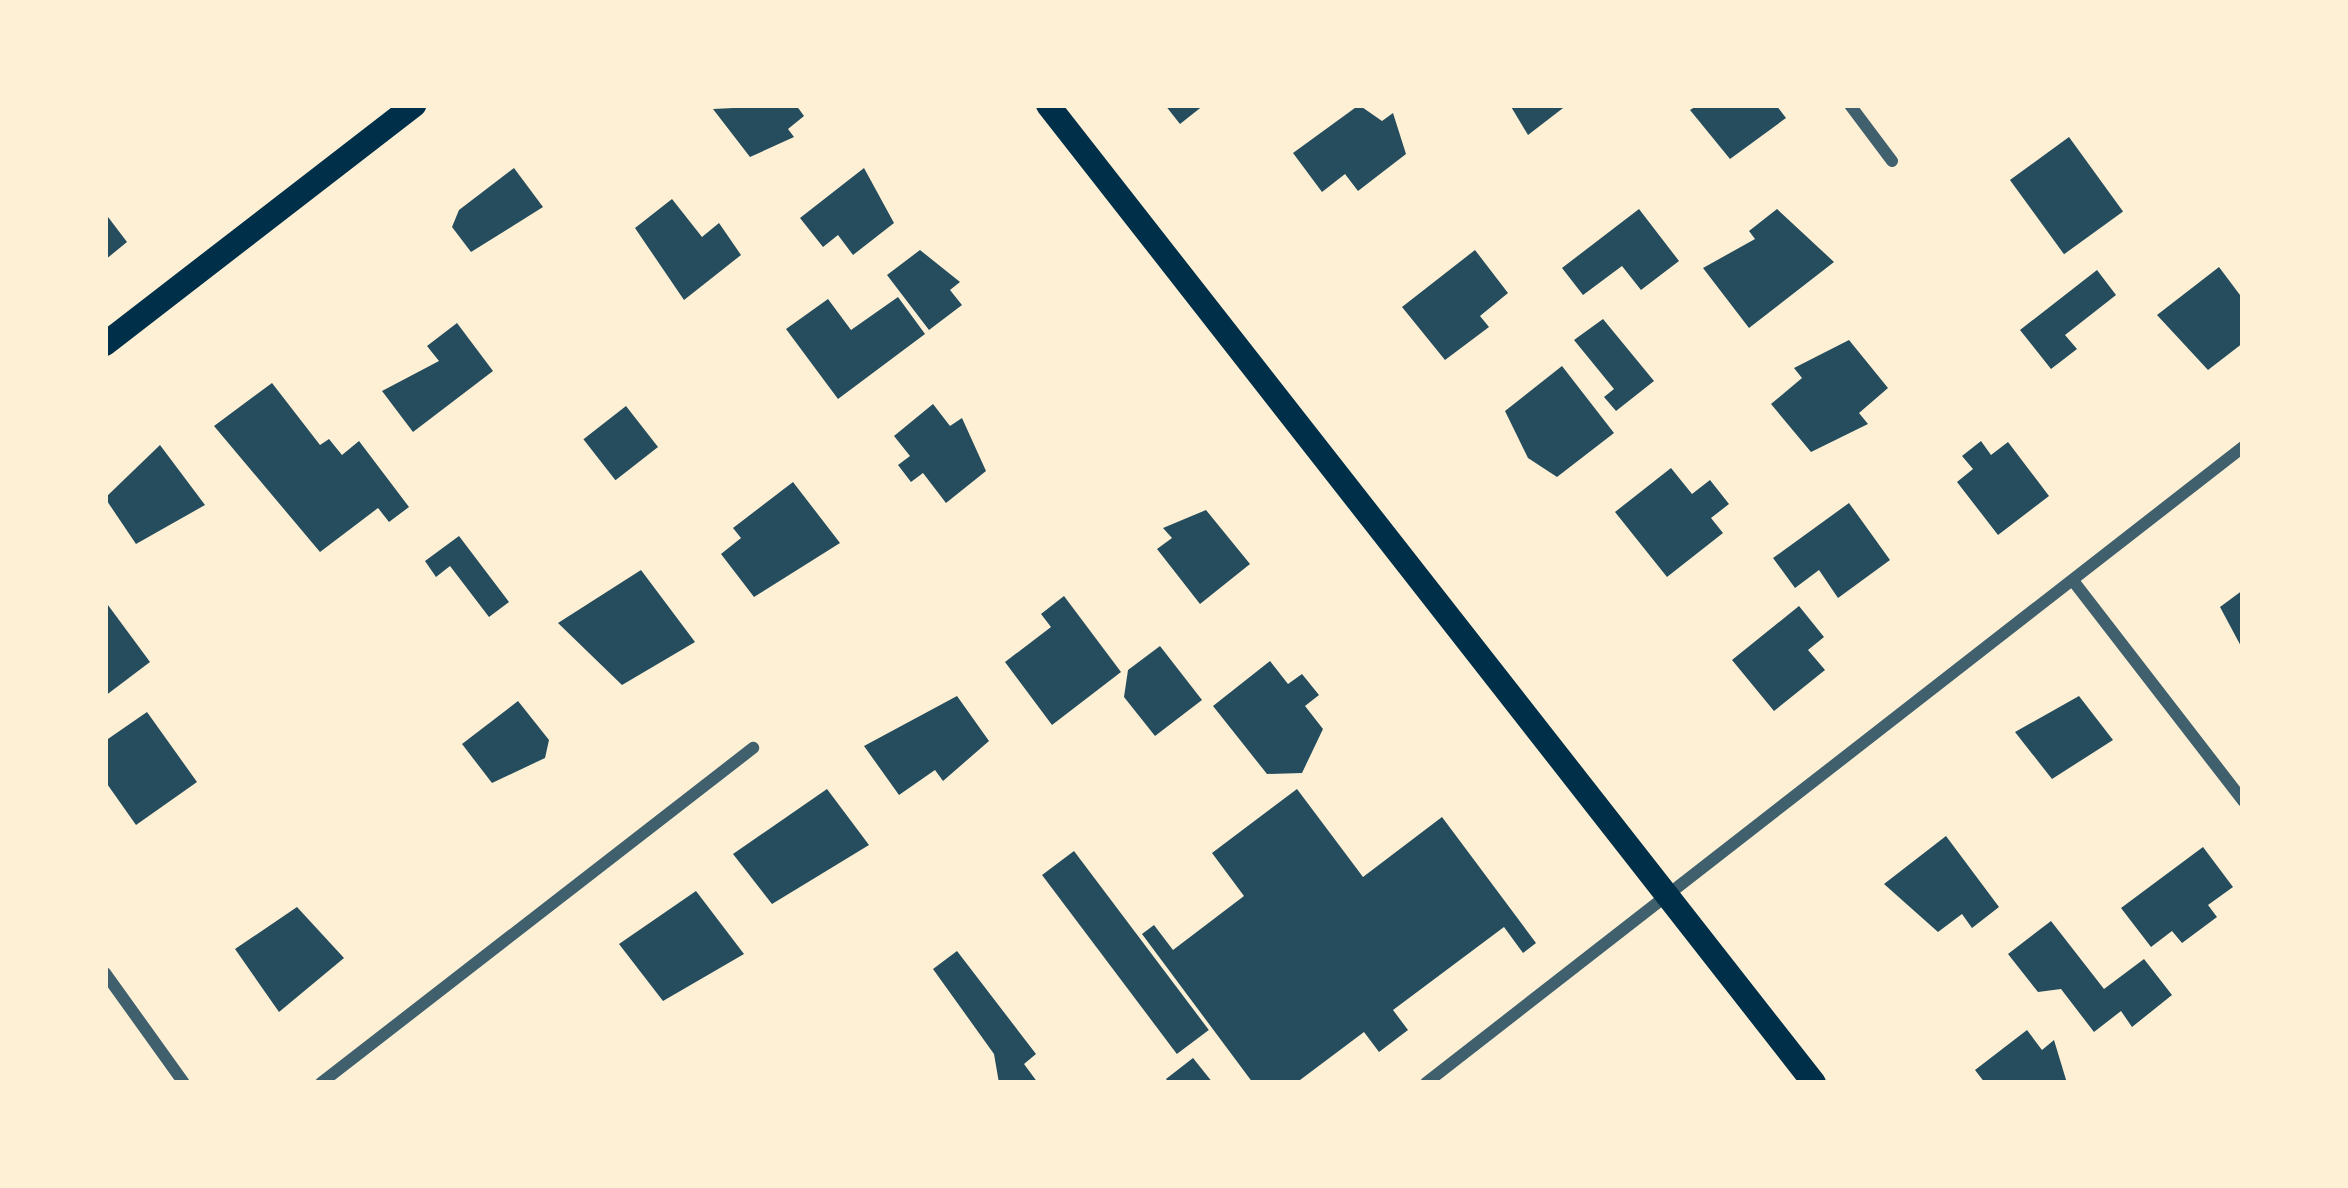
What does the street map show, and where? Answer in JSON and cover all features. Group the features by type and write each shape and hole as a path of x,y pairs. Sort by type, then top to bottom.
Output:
{"main road":[{"path":"105,344 414,105"},
{"path":"1048,105 1814,1083"}],"street":[{"path":"1850,105 1892,161"},
{"path":"1426,1083 2243,447"},
{"path":"2074,582 2243,801"},
{"path":"321,1083 753,748"},
{"path":"105,973 184,1083"}],"building":[{"path":"796,105 804,116 788,129 794,137 750,157 713,109"},
{"path":"1165,105 1204,105 1180,124"},
{"path":"1359,105 1382,121 1393,113 1406,154 1358,191 1345,174 1322,192 1293,153"},
{"path":"1510,105 1567,105 1528,135"},
{"path":"1698,105 1776,105 1786,118 1730,159 1690,110"},
{"path":"2069,137 2123,211 2064,254 2010,180"},
{"path":"514,168 543,207 471,252 452,227 459,210"},
{"path":"864,168 894,223 853,255 838,235 823,247 800,218"},
{"path":"672,199 702,237 719,223 741,255 684,300 635,228"},
{"path":"1639,209 1679,261 1641,290 1622,266 1583,295 1562,268"},
{"path":"1777,209 1834,262 1749,328 1703,268 1755,239 1749,231"},
{"path":"105,213 127,242 105,260"},
{"path":"920,250 960,282 950,290 962,305 929,330 887,275"},
{"path":"1475,250 1508,293 1480,316 1489,327 1445,360 1402,307"},
{"path":"2219,267 2243,299 2243,343 2208,370 2157,315"},
{"path":"2097,270 2116,295 2065,335 2077,349 2051,369 2020,330"},
{"path":"898,297 925,334 838,399 786,329 828,299 851,330"},
{"path":"1603,319 1654,381 1616,411 1604,397 1614,389 1574,340"},
{"path":"457,323 493,371 413,432 382,391 439,361 427,346"},
{"path":"1849,340 1888,388 1859,413 1868,424 1811,452 1771,404 1802,378 1794,368"},
{"path":"1562,366 1614,433 1557,477 1528,458 1505,411"},
{"path":"272,383 320,445 329,439 342,455 359,441 409,507 389,522 378,508 320,552 214,426"},
{"path":"933,404 950,426 962,418 986,471 946,503 923,473 911,482 898,465 910,456 894,436"},
{"path":"626,406 658,447 615,480 583,439"},
{"path":"1981,441 1991,455 2008,442 2049,496 1998,535 1957,482 1973,469 1962,456"},
{"path":"160,445 205,505 136,544 105,498"},
{"path":"1671,468 1692,494 1710,480 1729,504 1711,518 1723,533 1667,577 1615,512"},
{"path":"793,482 840,543 754,597 721,554 741,538 733,528"},
{"path":"1849,503 1890,560 1838,598 1819,570 1795,588 1773,558"},
{"path":"1206,510 1250,564 1200,604 1157,549 1172,538 1163,528"},
{"path":"459,536 509,602 489,617 450,566 436,577 425,561"},
{"path":"641,570 695,642 622,685 558,623"},
{"path":"2243,590 2243,650 2220,607"},
{"path":"1064,596 1121,672 1052,725 1005,662 1051,627 1041,614"},
{"path":"105,601 150,662 105,696"},
{"path":"1799,606 1824,637 1808,650 1825,670 1774,711 1732,660"},
{"path":"1160,646 1202,700 1155,736 1124,697 1128,670"},
{"path":"1270,661 1288,684 1302,674 1319,695 1305,706 1323,729 1302,773 1267,774 1213,706"},
{"path":"957,696 989,741 943,781 935,770 899,795 864,746"},
{"path":"2079,696 2113,740 2052,779 2015,732"},
{"path":"518,701 549,740 545,758 492,783 462,744"},
{"path":"147,712 197,782 136,825 105,781 105,741"},
{"path":"827,789 869,845 772,904 733,854"},
{"path":"1297,789 1363,877 1442,817 1536,943 1523,953 1504,927 1393,1010 1408,1030 1379,1052 1364,1032 1296,1083 1253,1083 1142,934 1154,925 1173,950 1244,896 1212,853"},
{"path":"1946,836 1999,907 1972,928 1962,914 1938,932 1884,884"},
{"path":"2203,847 2233,887 2208,905 2217,917 2182,943 2172,931 2151,947 2121,908"},
{"path":"1074,851 1209,1030 1177,1054 1042,875"},
{"path":"696,891 744,954 663,1001 619,944"},
{"path":"297,907 344,958 279,1012 235,949"},
{"path":"2051,921 2104,989 2144,959 2172,995 2132,1027 2121,1011 2094,1032 2061,989 2038,992 2008,954"},
{"path":"957,951 1036,1054 1024,1064 1038,1083 999,1083 994,1054 933,969"},
{"path":"2027,1030 2042,1050 2054,1040 2067,1083 1985,1083 1975,1070"},
{"path":"1193,1058 1213,1083 1169,1083 1166,1079"}]}
